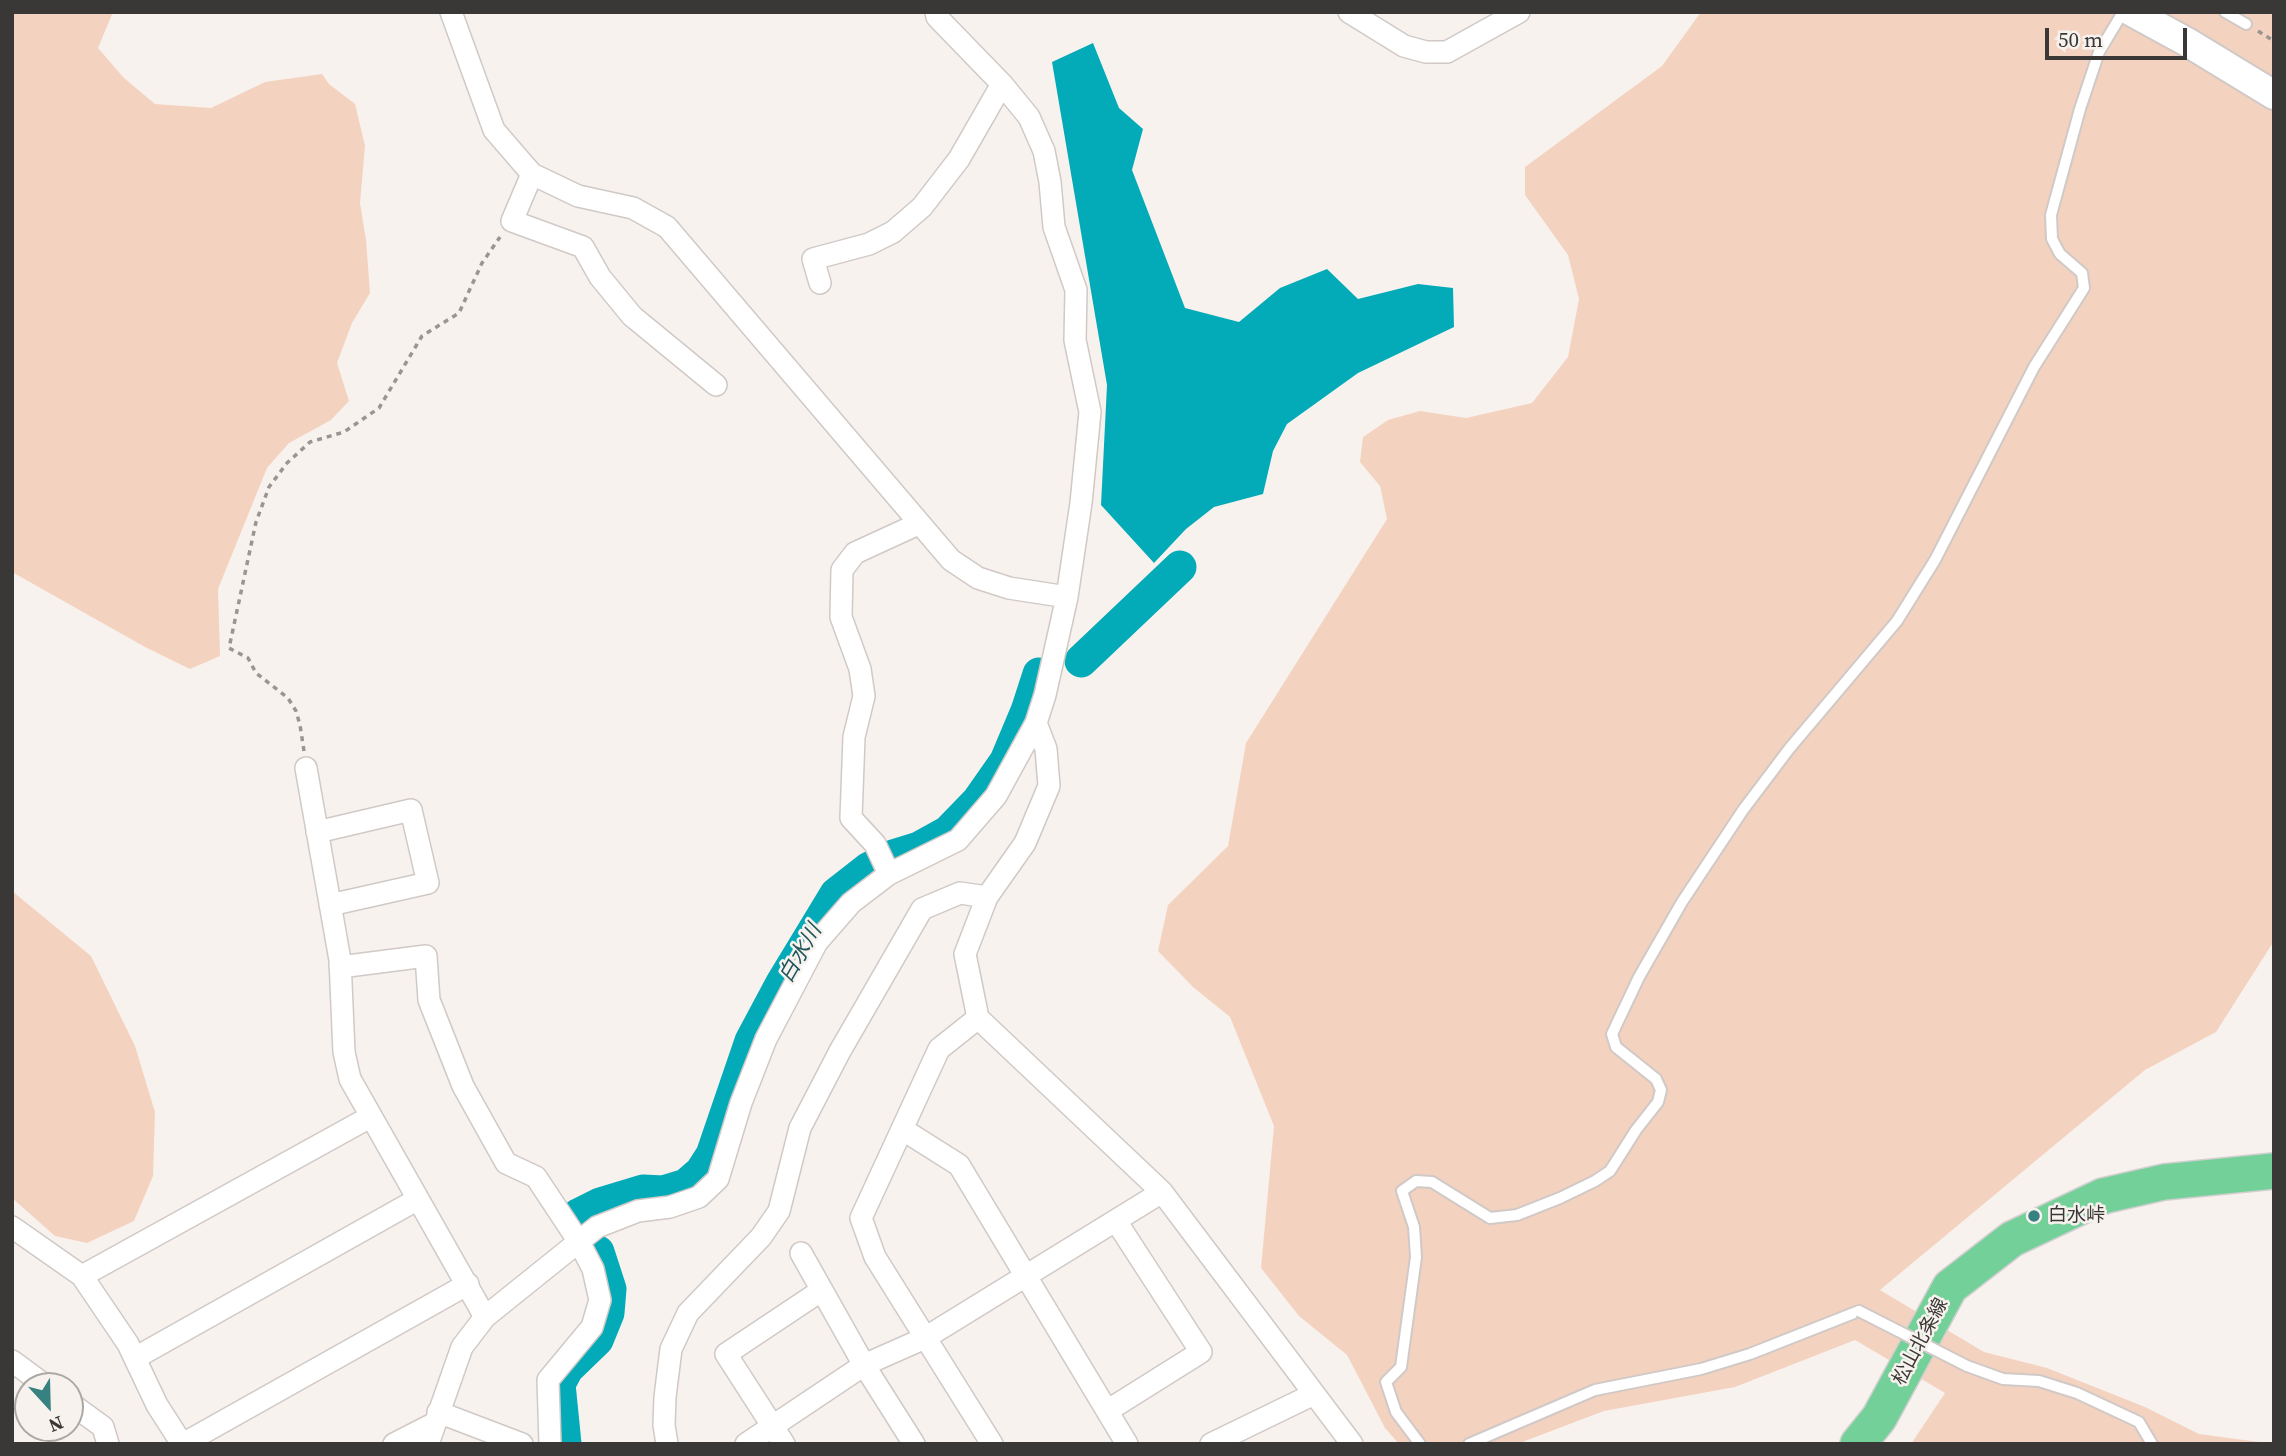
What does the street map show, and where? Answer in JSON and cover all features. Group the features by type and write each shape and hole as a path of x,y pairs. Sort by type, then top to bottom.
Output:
{"main road":[{"name":"松山北条線","path":"1858,1444 1880,1418 1950,1287 2012,1239 2103,1196 2164,1182 2274,1171"}],"street":[{"path":"451,12 494,130 532,174 578,196 633,208 667,227 951,560 978,578 1009,587 1067,597"},
{"path":"428,1444 461,1347 485,1317 597,1227 638,1211 670,1207 699,1197 718,1179 741,1103 766,1038 817,942 850,904 889,874 958,840 996,796 1036,723 1067,597 1081,503 1090,412 1075,340 1076,290 1054,227 1044,151 1029,117 1002,83 937,17 936,12"},
{"path":"1352,13 1404,46 1426,52 1447,52 1519,12"},
{"path":"2132,12 2274,95"},
{"path":"820,283 813,259 869,244 893,232 922,207 959,159 1002,83"},
{"path":"532,174 512,221 583,247 600,277 632,316 716,385"},
{"path":"889,874 875,845 852,818 855,737 864,695 860,669 841,617 842,570 855,553 918,524"},
{"path":"1036,723 1046,749 1049,786 1025,843 987,897 965,954 978,1018 1162,1192 1352,1444"},
{"path":"306,768 340,967 344,1052 350,1079 485,1317"},
{"path":"317,831 411,810 428,883 330,905"},
{"path":"667,1444 664,1425 665,1396 671,1349 688,1313 761,1237 779,1211 800,1128 840,1051 922,909 960,892 987,897"},
{"path":"340,967 426,956 429,1000 463,1086 506,1163 536,1177 579,1242 593,1269 600,1300 592,1327 548,1380 550,1444"},
{"path":"978,1018 939,1049 861,1218 875,1257 992,1444"},
{"path":"82,1276 370,1116"},
{"path":"902,1129 959,1165 1127,1444"},
{"path":"746,1444 864,1366 926,1338 1162,1192"},
{"path":"135,1358 418,1199"},
{"path":"1107,1411 1201,1352 1116,1221"},
{"path":"12,1227 82,1276 128,1344 157,1405 182,1444 468,1284"},
{"path":"801,1253 864,1366 914,1444"},
{"path":"784,1444 726,1354 822,1290"},
{"path":"12,1361 27,1372"},
{"path":"1212,1444 1314,1394"},
{"path":"84,1413 103,1427 108,1444"},
{"path":"394,1444 437,1418 515,1443"}],"lane":[{"path":"1420,1444 1396,1412 1386,1382 1401,1367 1416,1258 1414,1227 1402,1191 1416,1181 1432,1182 1490,1218 1517,1215 1571,1192 1610,1171 1658,1101 1661,1090 1656,1079 1616,1047 1612,1034 1639,977 1682,902 1743,810 1789,749 1897,621 1936,560 2034,367 2084,288 2082,273 2060,254 2052,239 2051,215 2080,109 2099,52 2123,12"},
{"path":"2225,12 2246,24"},
{"path":"1469,1444 1595,1390 1701,1369 1750,1354 1858,1311 1967,1366 2003,1378 2039,1381 2077,1393 2139,1422 2152,1444"}],"path":[{"path":"306,768 300,725 288,698 257,673 248,658 229,648 256,522 269,487 287,463 310,442 344,432 379,408 422,336 459,313 482,263 512,221"}],"shaded area":[{"path":"12,12 113,12 98,48 124,78 155,104 211,108 265,82 322,74 329,84 355,104 365,146 360,203 370,293 352,323 337,363 349,401 331,420 289,443 267,468 218,589 220,656 190,669 145,647 12,572"},
{"path":"1701,12 2274,12 2274,941 2216,1032 2145,1070 1880,1290 1984,1352 2047,1368 2145,1407 2199,1434 2274,1444 1911,1444 1945,1393 1855,1340 1735,1387 1604,1411 1517,1444 1399,1444 1385,1428 1347,1355 1299,1316 1261,1268 1274,1126 1230,1017 1193,987 1158,951 1168,905 1228,846 1246,743 1387,519 1380,486 1360,462 1363,437 1388,420 1420,411 1466,418 1532,403 1568,357 1579,299 1568,255 1525,195 1525,167 1662,66"},
{"path":"12,891 91,956 135,1046 155,1112 153,1176 134,1221 87,1243 55,1236 12,1198"}],"water":[{"path":"1093,43 1119,108 1143,129 1132,170 1185,308 1239,322 1280,288 1327,269 1358,299 1418,284 1453,288 1454,327 1358,373 1287,424 1273,451 1263,494 1214,507 1186,529 1154,563 1101,505 1107,385 1052,62"}],"waterway":[{"name":"白水川","path":"1081,661 1180,567"},
{"name":"白水川","path":"583,1223 578,1215 600,1204 643,1191 663,1192 686,1185 701,1172 712,1155 751,1041 782,983 836,894 868,869 893,856 919,848 948,832 978,801 1006,761 1039,674"},
{"name":"白水川","path":"565,1444 559,1384 567,1369 597,1340 608,1313 610,1289 598,1252"}],"place":[{"name":"白水峠","path":"2034,1216"}]}
